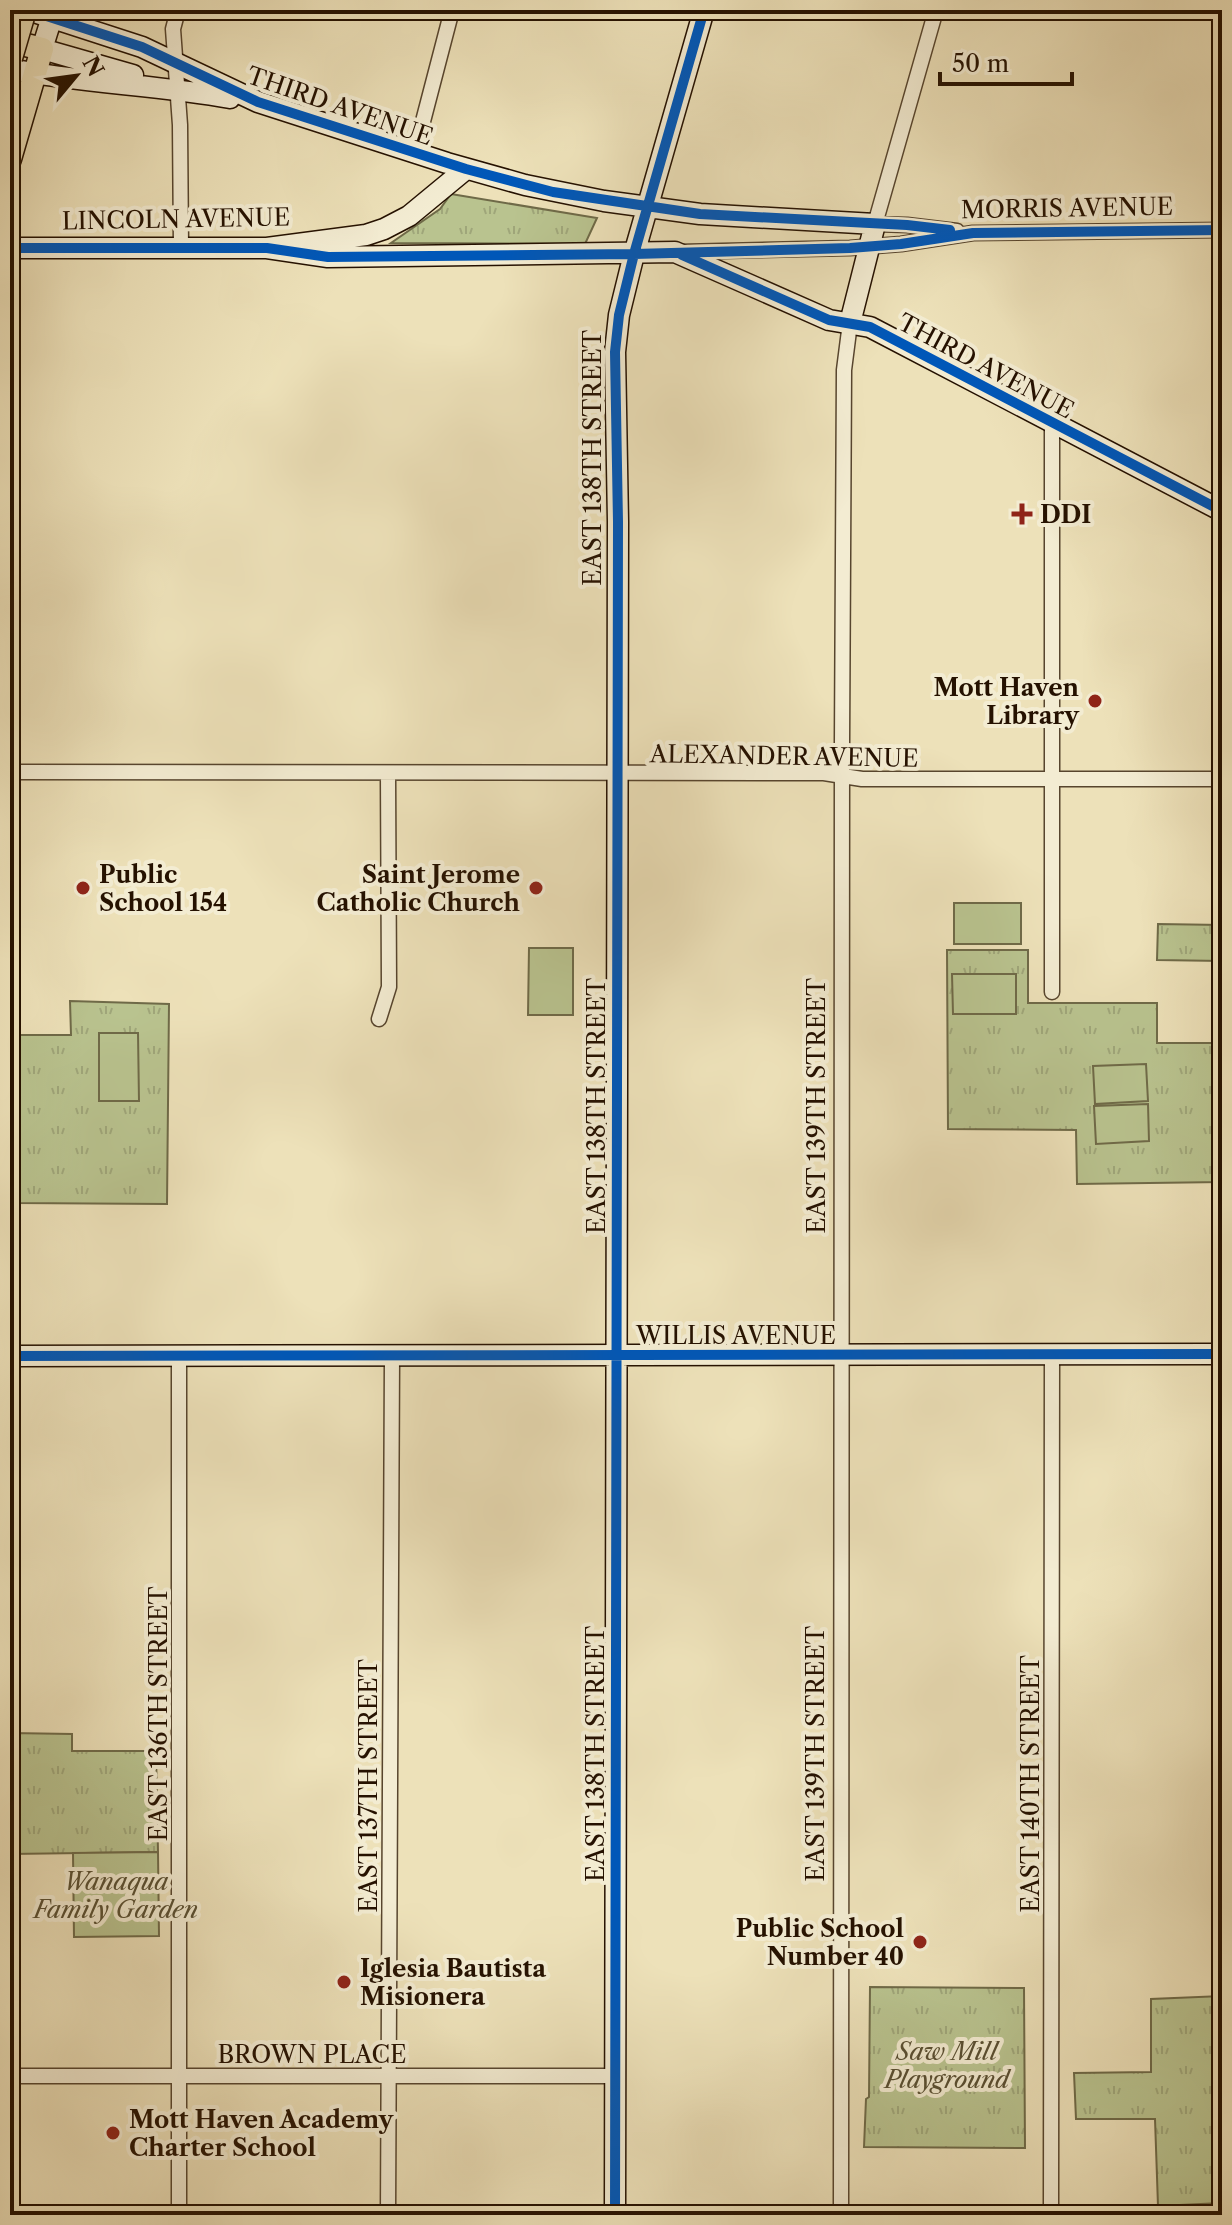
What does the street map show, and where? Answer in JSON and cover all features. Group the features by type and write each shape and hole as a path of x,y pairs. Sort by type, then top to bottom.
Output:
{"highway":[{"path":"10,58 26,10"}],"main road":[{"name":"THIRD AVENUE","path":"26,10 53,14 142,47 258,102 466,169 553,192 649,207"},
{"name":"EAST 138TH STREET","path":"615,2215 618,522 615,352 619,315 634,254 704,10"},
{"path":"10,159 53,14"},
{"path":"10,41 72,56 177,89"},
{"name":"THIRD AVENUE","path":"10,69 258,102"},
{"name":"LINCOLN AVENUE","path":"10,248 267,248 366,235 409,216 466,169"},
{"path":"649,207 700,214 875,224"},
{"name":"EAST 139TH STREET","path":"850,323 875,224"},
{"name":"THIRD AVENUE","path":"267,248 328,257 675,252 829,320 870,327 1222,511"},
{"name":"WILLIS AVENUE","path":"10,1356 1222,1354"}],"street":[{"path":"178,10 173,29 180,125 181,248"},
{"path":"415,152 452,10"},
{"name":"EAST 139TH STREET","path":"875,224 936,10"},
{"path":"875,224 973,233"},
{"name":"MORRIS AVENUE","path":"675,252 901,244 973,233 1222,230"},
{"name":"EAST 139TH STREET","path":"841,2215 842,776 844,370 850,323"},
{"path":"1052,424 1052,992"},
{"name":"ALEXANDER AVENUE","path":"10,772 824,773 862,779 1222,779"},
{"path":"379,1019 389,987 388,774"},
{"name":"EAST 140TH STREET","path":"1051,2215 1052,1353"},
{"name":"EAST 136TH STREET","path":"179,1356 179,2215"},
{"name":"EAST 137TH STREET","path":"388,2215 392,1357"},
{"name":"BROWN PLACE","path":"10,2076 615,2076"}],"green space":[{"path":"451,194 597,218 585,244 391,243 440,209"},
{"path":"954,903 1021,903 1021,944 954,944"},
{"path":"1158,924 1222,925 1222,961 1157,960"},
{"path":"529,948 573,948 573,1015 528,1015"},
{"path":"947,950 1028,950 1028,1003 1157,1003 1157,1043 1222,1043 1222,1182 1077,1184 1076,1130 948,1129"},
{"path":"952,974 1016,974 1016,1014 953,1014"},
{"path":"70,1001 169,1004 167,1204 15,1203 11,1035 71,1035"},
{"path":"99,1033 138,1033 139,1101 99,1101"},
{"path":"1146,1064 1148,1101 1095,1104 1093,1066"},
{"path":"1148,1104 1149,1141 1096,1144 1094,1106"},
{"path":"10,1733 72,1734 72,1751 156,1751 158,1852 10,1854"},
{"name":"Wanaqua Family Garden","path":"158,1852 159,1936 74,1937 73,1853"},
{"name":"Saw Mill Playground","path":"870,1987 1024,1988 1025,2148 864,2147 866,2099 869,2097"},
{"path":"1222,1996 1222,2203 1158,2206 1155,2119 1076,2119 1074,2073 1151,2072 1151,1999"}],"cycle path":[{"path":"28,10 142,47 258,102 466,169 553,192 700,214 950,230"},
{"path":"615,2215 618,522 615,352 619,315 634,254 704,10"},
{"path":"10,248 267,248 328,257 634,254 850,248 973,233 1222,230"},
{"path":"682,255 829,320 870,327 1222,511"},
{"path":"10,1356 1222,1354"}],"place":[{"name":"DDI","path":"1022,514"},
{"name":"Mott Haven Library","path":"1095,701"},
{"name":"Public School 154","path":"83,888"},
{"name":"Saint Jerome Catholic Church","path":"536,888"},
{"name":"Public School Number 40","path":"920,1942"},
{"name":"Iglesia Bautista Misionera","path":"344,1982"},
{"name":"Mott Haven Academy Charter School","path":"113,2133"}]}
